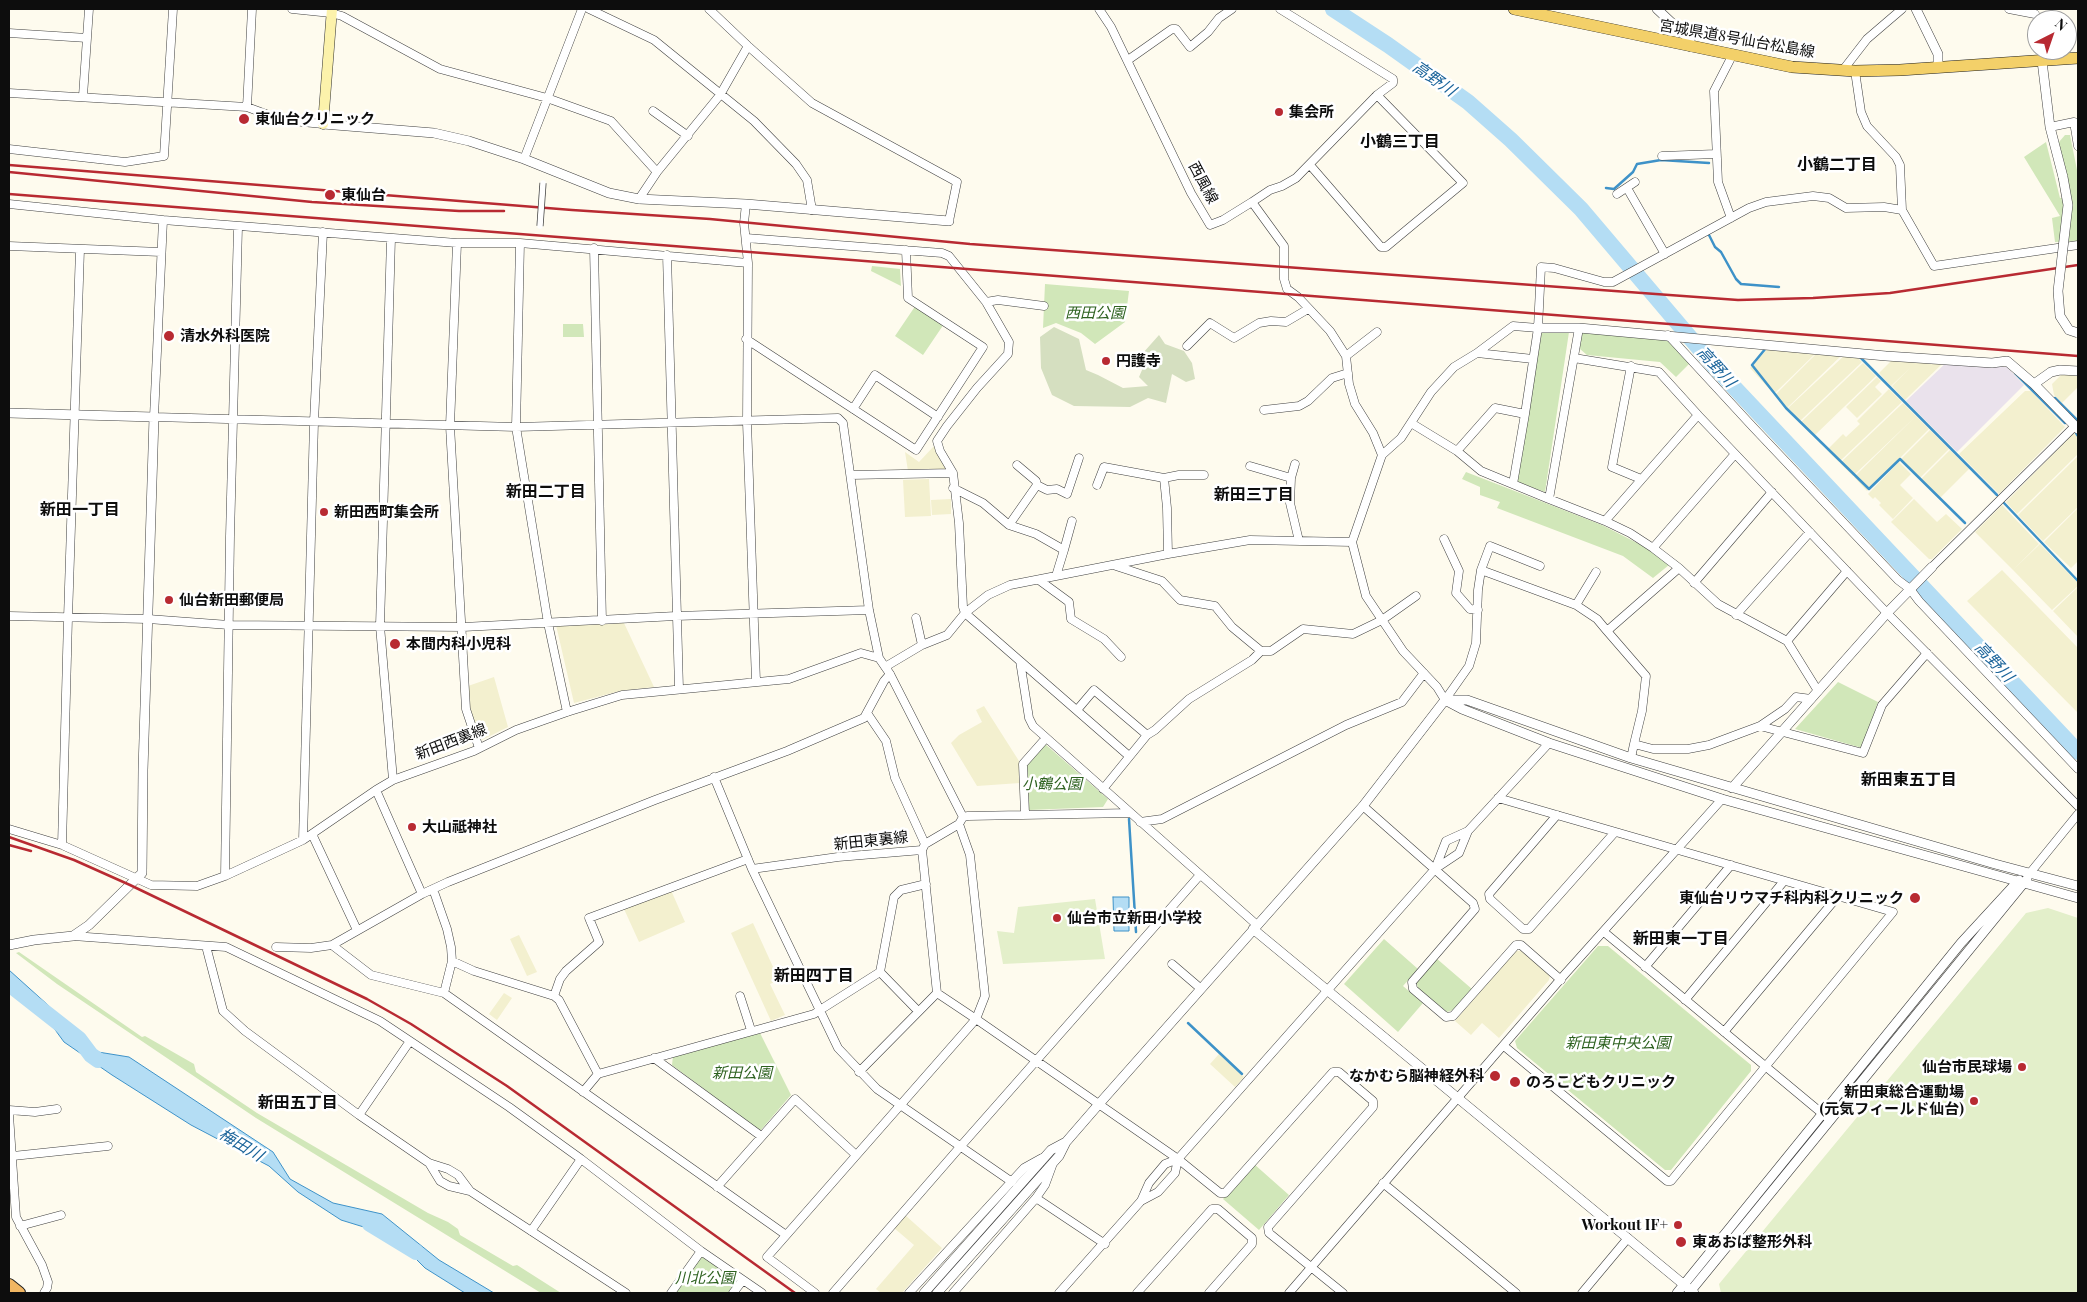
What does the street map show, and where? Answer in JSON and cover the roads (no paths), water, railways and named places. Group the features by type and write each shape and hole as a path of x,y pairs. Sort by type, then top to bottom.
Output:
{"highway":[{"path":"9,1285 19,1293"}],"main road":[{"name":"宮城県道8号仙台松島線","path":"1514,9 1792,67 1849,71 2078,58"},
{"path":"323,124 332,11"}],"street":[{"path":"83,96 89,9"},
{"path":"9,149 124,162 164,156 173,9"},
{"path":"247,107 252,9"},
{"path":"292,9 332,11 440,69 548,98 611,122 657,172"},
{"path":"524,159 582,9"},
{"path":"589,9 654,40 754,121 796,164 806,180 812,210"},
{"path":"9,93 247,107 282,120 434,133 469,141 524,159 609,193 639,199 746,204 948,221 957,182 812,103 709,9"},
{"name":"西風線","path":"1099,9 1111,27 1128,60 1191,193 1210,225 1223,220 1252,202"},
{"path":"1128,60 1172,30 1176,30 1190,47 1208,32 1219,18 1232,9"},
{"path":"1280,9 1393,79 1392,83 1377,95 1296,178 1270,190 1252,202 1284,246 1284,279 1287,289 1298,296 1330,331 1346,356 1349,384 1356,404 1373,434 1382,455"},
{"path":"1657,9 1690,40 1690,47"},
{"path":"1902,9 1867,39 1849,71 1867,126 1900,165 1902,210 1934,266 2078,245"},
{"path":"1916,9 1938,54 1938,67"},
{"path":"2009,9 2027,12"},
{"path":"9,32 87,38"},
{"path":"639,199 657,172 720,94 748,46"},
{"path":"1730,218 1718,182 1714,91 1732,56"},
{"path":"2042,61 2050,127 2068,205 2058,291 2060,316 2069,330 2078,333"},
{"path":"1310,165 1381,247 1386,247 1464,183 1377,95"},
{"path":"653,111 688,136"},
{"path":"2050,127 2076,122 2078,146"},
{"path":"1662,156 1716,154"},
{"path":"1617,194 1635,182"},
{"path":"540,226 543,183"},
{"path":"1626,188 1665,254"},
{"path":"1513,484 1538,328 1541,267 1554,268 1604,282 1613,282 1749,208 1766,202 1813,196 1829,198 1846,208 1884,206 1902,210"},
{"path":"9,204 238,227 457,243 520,243 594,248 748,263"},
{"path":"746,204 744,223 748,263 746,339 747,422 756,682"},
{"path":"73,936 89,925 142,874 154,417 163,220"},
{"path":"224,876 238,227"},
{"path":"303,840 314,422 323,232"},
{"path":"391,238 380,626 393,780"},
{"path":"746,238 942,253 949,256 986,302 1009,342 1009,350 1004,359 953,418 938,441 940,452 952,473 959,523 964,613 1129,756"},
{"path":"457,243 450,426 463,627 466,709 478,748"},
{"path":"520,243 516,428 548,623 568,712"},
{"path":"9,246 161,252"},
{"path":"594,248 596,426 602,621"},
{"path":"62,845 80,249"},
{"path":"746,339 916,450 983,347 908,298 906,250"},
{"path":"667,255 679,688"},
{"path":"986,302 998,300 1044,306"},
{"path":"1187,346 1210,323 1234,338 1259,323 1271,321 1286,322 1308,309"},
{"path":"1732,788 1887,613 2077,427 2007,360 1992,364 1578,328 1514,326 1454,367 1420,406 1401,438 1382,455 1352,542 1366,596 1403,651 1437,687 1445,700 1462,710 1549,742 1722,799 2078,898"},
{"path":"1550,500 1578,328"},
{"path":"1346,356 1378,332"},
{"path":"1671,336 1884,566 1898,580 1911,588 1919,602 2078,769"},
{"path":"1477,353 1533,359"},
{"path":"1574,358 1659,372 1887,613 2078,806"},
{"path":"1631,366 1612,467 1641,479"},
{"path":"2034,384 2051,372 2060,370 2078,372"},
{"path":"1264,410 1299,406 1308,401 1332,378 1348,373"},
{"path":"853,409 875,376 938,417"},
{"path":"1456,451 1495,408 1525,414"},
{"path":"9,413 516,428 838,418 843,422 869,610 880,658 890,674 961,821 970,855 985,996 976,1020 767,1257 815,1293"},
{"path":"1605,521 1698,415"},
{"path":"1411,423 1456,451 1481,471 1605,521 1630,533 1653,548 1679,568 1718,604 1787,641 1818,691"},
{"path":"1653,548 1735,454"},
{"path":"1017,465 1036,481 1037,485 1047,490 1057,489 1067,494 1079,458"},
{"path":"1295,464 1291,478 1290,503 1299,541"},
{"path":"1250,466 1291,478"},
{"path":"1097,485 1104,467 1164,478 1178,475 1204,475"},
{"path":"850,475 952,473"},
{"path":"1164,478 1168,554"},
{"path":"1009,525 1037,485"},
{"path":"953,488 983,503 1009,525 1036,534 1064,550"},
{"path":"1694,583 1772,492"},
{"path":"1056,576 1072,521"},
{"path":"1736,615 1810,532"},
{"path":"1444,539 1459,571 1456,593 1470,609 1478,610"},
{"path":"886,667 922,645 947,635 964,613 988,596 1010,585 1250,540 1352,542"},
{"path":"924,1293 955,1266 1053,1163 1066,1142 1200,988 1363,806 1445,700 1469,666 1476,643 1478,590 1481,570 1490,546 1540,566"},
{"path":"1115,565 1162,581 1180,600 1215,606 1232,627 1260,651 1271,651 1303,629 1353,634 1382,620 1416,596"},
{"path":"1607,631 1679,568"},
{"path":"1481,570 1588,611 1646,676 1642,711 1631,758"},
{"path":"1787,641 1848,571"},
{"path":"1576,605 1596,572"},
{"path":"1039,580 1068,602 1071,619 1104,640 1121,657"},
{"path":"9,616 148,619 229,625 463,627 676,616 869,610"},
{"path":"916,618 922,645"},
{"path":"1103,789 1147,735 1189,699 1252,660 1260,651"},
{"name":"新田西裏線","path":"9,829 62,845 151,885 197,886 224,876 303,840 393,780 478,748 516,730 568,712 622,695 679,688 789,679 861,653 880,658"},
{"path":"1760,726 1864,753 1882,705 1927,653"},
{"path":"1020,661 1029,718 1033,726 1328,991 1692,1292 2021,882"},
{"path":"1140,822 1162,819 1346,725 1402,702 1424,673"},
{"path":"276,947 311,948 332,945 433,889 714,777 787,751 864,718 884,680 890,674"},
{"path":"1076,710 1094,690 1147,735"},
{"path":"1634,744 1653,749 1688,749 1717,742 1760,726 1785,709 1796,697 1811,699"},
{"path":"1445,700 1467,700 1631,758 2078,886"},
{"path":"867,713 886,740 895,778 923,847 937,993 1099,1104 1178,1160 1220,1193 1226,1193 1333,1072 1339,1072 1373,1101 1373,1108 1268,1227 1269,1233 1343,1293"},
{"path":"1025,814 1023,764 1046,738"},
{"path":"1141,1201 1158,1192 1175,1173 1178,1160 1434,869 1459,853 1468,831 1549,742"},
{"path":"714,777 752,869 838,1048 877,1089 1012,1182"},
{"path":"376,790 422,894"},
{"path":"1498,798 1893,912 1671,1180 1667,1181 1504,1046"},
{"path":"1289,1293 1383,1183 1722,799"},
{"path":"1363,806 1473,903 1475,909 1412,982 1412,988 1446,1017 1453,1016 1516,945 1522,945 1561,980"},
{"name":"新田東裏線","path":"752,869 923,847 968,816 1130,813"},
{"path":"1676,1293 1961,943 2030,873 2078,814"},
{"path":"1557,815 1489,894 1490,900 1523,928 1529,929 1615,832"},
{"path":"1434,869 1446,841 1468,831"},
{"path":"312,834 357,930"},
{"path":"554,996 560,979 566,970 599,942 589,918 748,859"},
{"path":"1646,967 1731,865"},
{"path":"833,1293 1200,875"},
{"path":"1685,1000 1784,881"},
{"path":"583,1092 598,1074 814,1014 880,972 894,897 902,890 926,884"},
{"path":"433,889 447,929 451,947 452,961 444,993"},
{"path":"1724,1032 1838,896"},
{"path":"1604,932 1830,1120"},
{"path":"9,945 73,936 226,946 380,1021 509,1107 582,1159 701,1251 762,1293"},
{"path":"332,945 371,975 444,993 786,1235"},
{"path":"206,946 223,1011 246,1031 359,1115 429,1163 448,1169 458,1175 470,1191"},
{"path":"452,961 474,971 554,996 559,1000 598,1074"},
{"path":"1172,964 1200,988"},
{"path":"880,972 918,1011"},
{"path":"859,1072 937,993"},
{"path":"740,996 751,1030"},
{"path":"359,1115 410,1041"},
{"path":"654,1058 761,1136"},
{"path":"717,1187 795,1099 856,1155"},
{"path":"9,1110 35,1112 57,1109"},
{"path":"9,1115 16,1217 42,1265 48,1282 48,1288 44,1293"},
{"path":"937,1293 955,1266 1051,1150 1066,1142"},
{"path":"13,1156 108,1146"},
{"path":"910,1293 1024,1168 1046,1156"},
{"path":"531,1231 582,1159"},
{"path":"1059,1293 1105,1244 1141,1201 1149,1183 1165,1164 1178,1160"},
{"path":"429,1163 440,1181 449,1186 470,1191 626,1293"},
{"path":"952,1293 1036,1198 1045,1185 1053,1163"},
{"path":"1383,1183 1516,1293"},
{"path":"1036,1198 1105,1244"},
{"path":"1137,1293 1212,1209 1218,1209 1252,1238 1252,1244 1208,1293"},
{"path":"20,1226 61,1215"},
{"path":"1582,1293 1628,1238"},
{"path":"671,1293 701,1251"},
{"path":"732,1293 744,1280"}],"water":[{"path":"1113,897 1129,897 1129,931 1114,931"},
{"path":"9,970 49,1006 69,1037 98,1052 129,1057 273,1152 290,1179 333,1203 382,1214 439,1260 494,1293 465,1293 425,1268 393,1236 341,1220 298,1192 269,1166 191,1125 112,1075 64,1042 48,1020 22,997 9,981"}],"waterway":[{"name":"高野川","path":"1333,9 1388,45 1468,102 1511,140 1581,209 1715,367 2078,752"},
{"path":"1606,188 1614,189 1633,172 1637,164 1661,160 1709,163"},
{"path":"1708,233 1715,247 1721,252 1736,279 1741,284 1779,287"},
{"path":"1766,348 1752,365 1786,408 1869,489 1900,459 1965,523"},
{"path":"1859,356 1997,495"},
{"path":"2015,373 2065,423"},
{"path":"2055,398 2078,421"},
{"path":"2004,503 2078,581"},
{"path":"1129,819 1136,932"},
{"name":"梅田川","path":"9,984 79,1039 91,1055 98,1060"},
{"path":"1188,1023 1242,1074"},
{"name":"梅田川","path":"370,1224 416,1252"}],"railway":[{"path":"9,165 572,210 710,219 970,244 1738,300 1890,293 2078,265"},
{"path":"9,172 312,202 459,211 504,211"},
{"path":"9,194 2078,356"},
{"path":"9,837 74,860 130,885 367,999 411,1024 507,1086 795,1293"},
{"path":"9,845 31,851"}],"place":[{"name":"集会所","path":"1279,112"},
{"name":"東仙台クリニック","path":"244,119"},
{"name":"東仙台","path":"330,195"},
{"name":"清水外科医院","path":"169,336"},
{"name":"円護寺","path":"1106,361"},
{"name":"新田西町集会所","path":"324,512"},
{"name":"仙台新田郵便局","path":"169,600"},
{"name":"本間内科小児科","path":"395,644"},
{"name":"大山祗神社","path":"412,827"},
{"name":"東仙台リウマチ科内科クリニック","path":"1915,898"},
{"name":"仙台市立新田小学校","path":"1057,918"},
{"name":"仙台市民球場","path":"2022,1067"},
{"name":"なかむら脳神経外科","path":"1495,1076"},
{"name":"のろこどもクリニック","path":"1515,1082"},
{"name":"新田東総合運動場 (元気フィールド仙台)","path":"1974,1101"},
{"name":"Workout IF+","path":"1678,1225"},
{"name":"東あおば整形外科","path":"1681,1242"}],"district":[{"name":"小鶴三丁目","path":"1400,142"},
{"name":"小鶴二丁目","path":"1837,165"},
{"name":"新田二丁目","path":"546,492"},
{"name":"新田三丁目","path":"1254,495"},
{"name":"新田一丁目","path":"80,510"},
{"name":"新田東五丁目","path":"1909,780"},
{"name":"新田東一丁目","path":"1681,939"},
{"name":"新田四丁目","path":"814,976"},
{"name":"新田五丁目","path":"298,1103"}],"park label":[{"name":"西田公園","path":"1095,313"},
{"name":"小鶴公園","path":"1052,784"},
{"name":"新田東中央公園","path":"1618,1043"},
{"name":"新田公園","path":"742,1073"},
{"name":"川北公園","path":"705,1278"}]}
